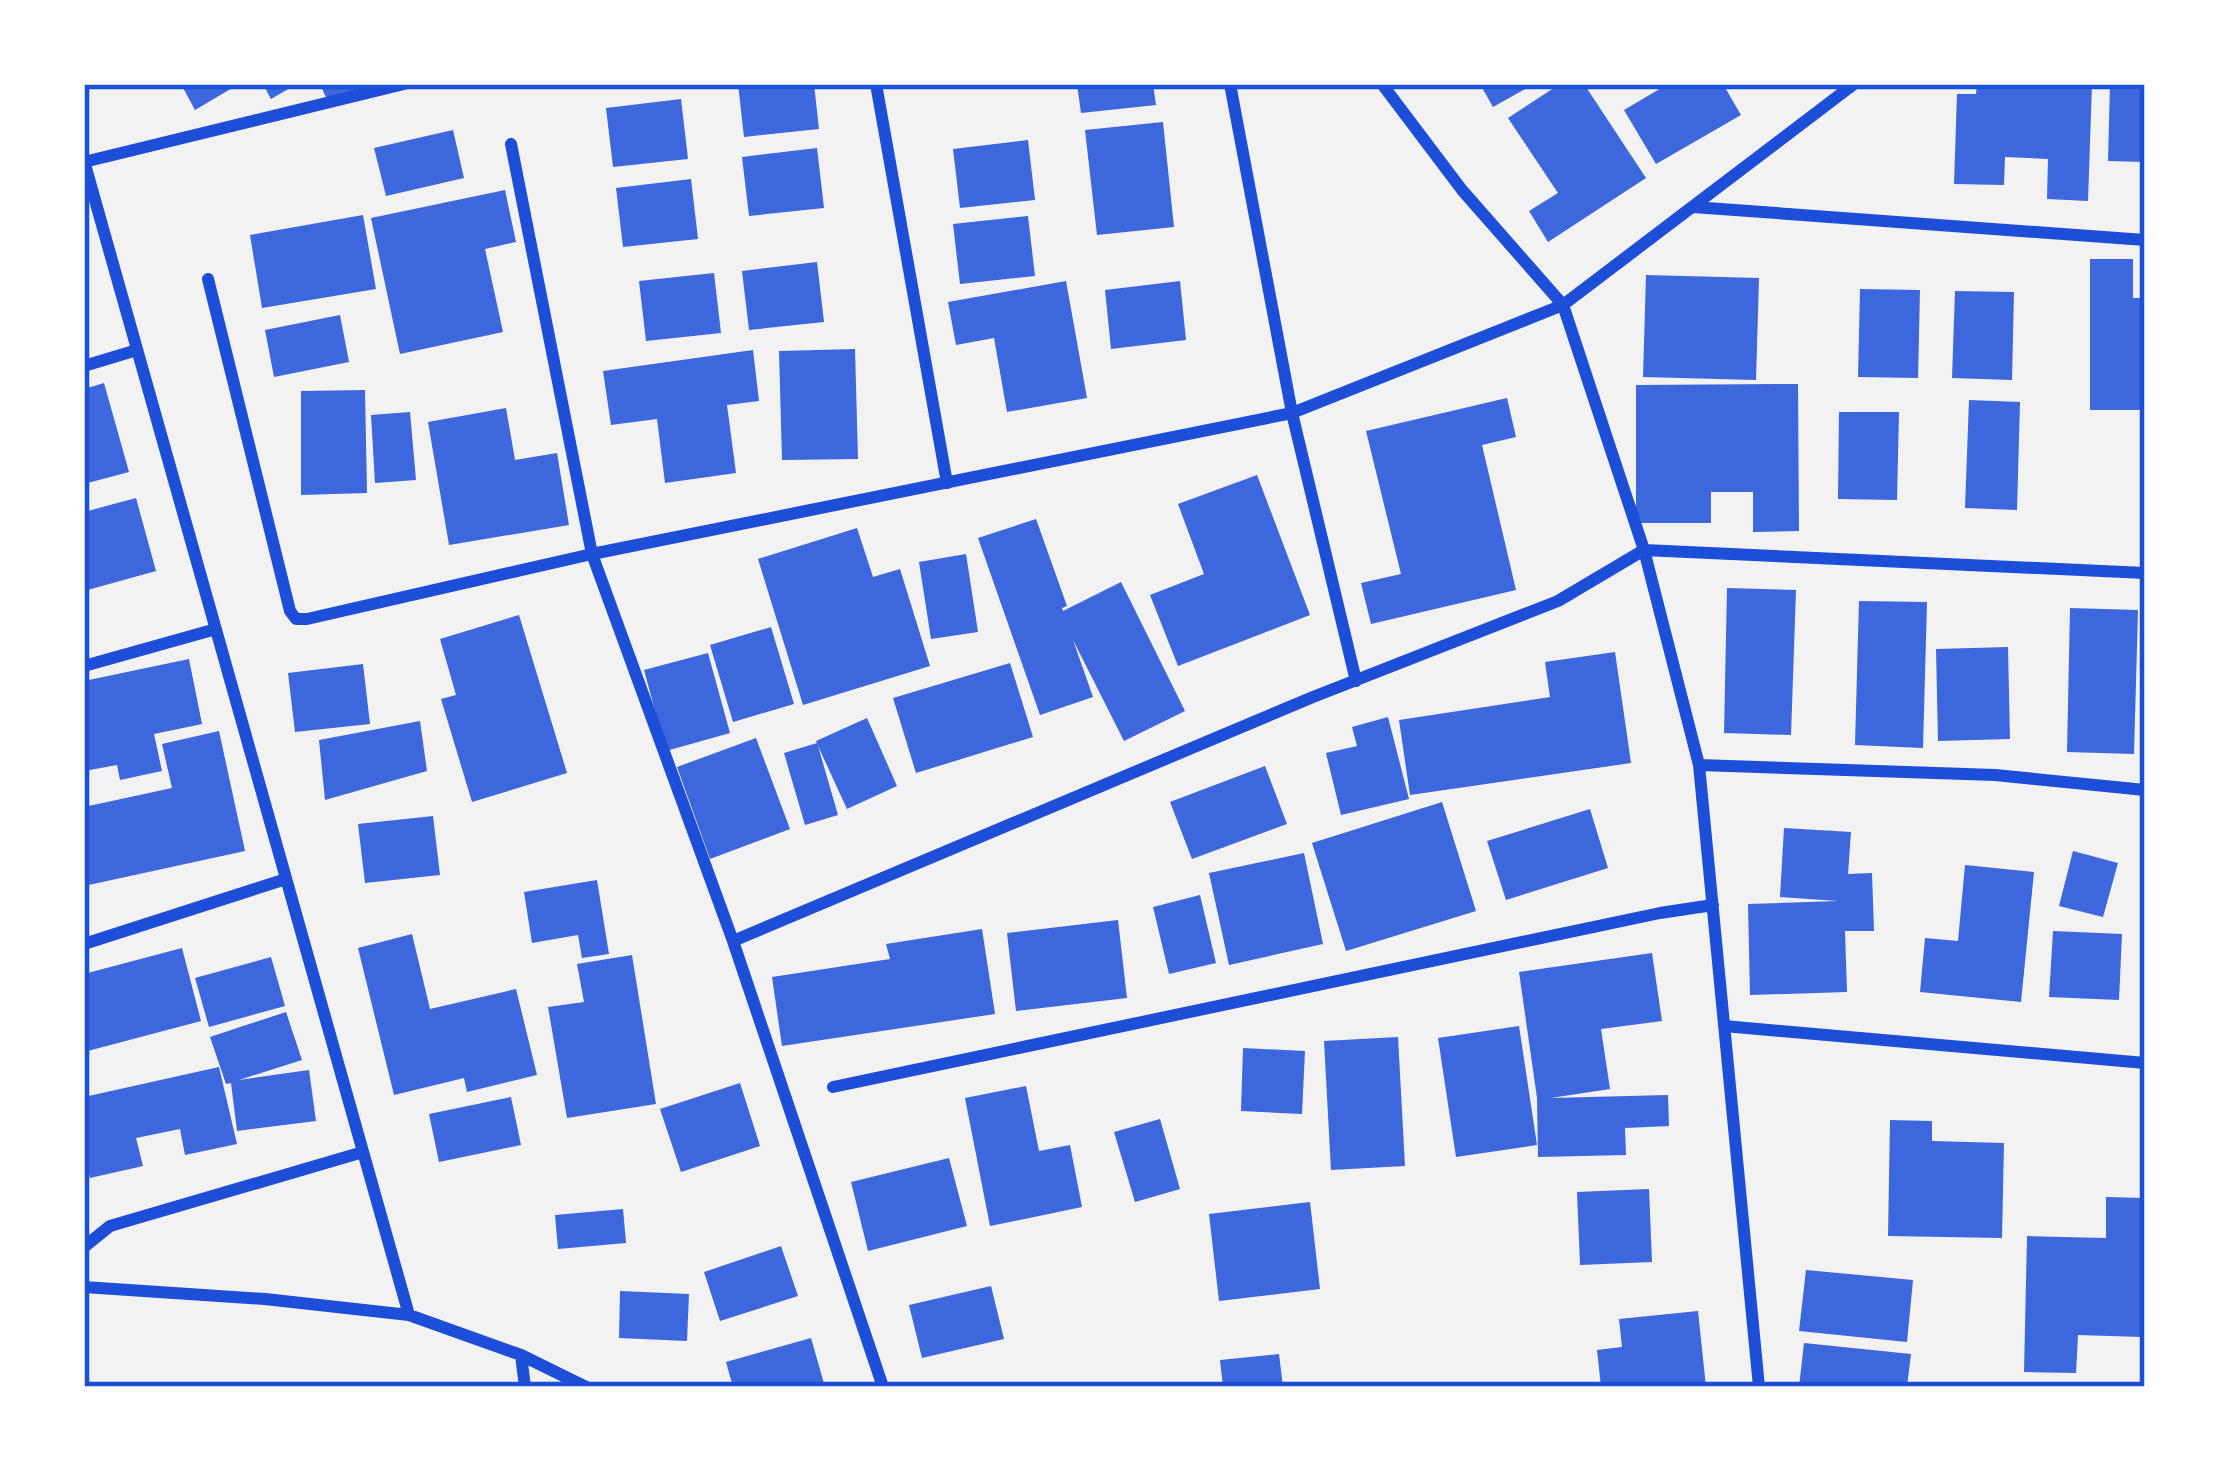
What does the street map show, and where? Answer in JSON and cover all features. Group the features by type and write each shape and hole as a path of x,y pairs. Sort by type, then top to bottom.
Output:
{"street":[{"path":"404,84 84,161 409,1315"},
{"path":"876,84 947,483"},
{"path":"1230,84 1292,413 1356,681"},
{"path":"1382,84 1462,190 1563,305 1644,550 1699,765 1759,1387"},
{"path":"208,279 290,611 296,619 307,619 592,554 1292,413 1563,305 1835,90 1854,84"},
{"path":"512,143 592,554 734,940 883,1387"},
{"path":"1692,207 2145,240"},
{"path":"84,366 137,350"},
{"path":"734,940 1558,601 1644,550 2145,573"},
{"path":"84,666 216,628"},
{"path":"1699,765 1995,775 2145,790"},
{"path":"84,944 286,879"},
{"path":"833,1088 1713,905"},
{"path":"1724,1026 2145,1063"},
{"path":"84,1246 110,1226 363,1152"},
{"path":"84,1287 409,1315 521,1354 586,1387"},
{"path":"521,1354 525,1387"}],"building":[{"path":"181,84 239,84 195,110"},
{"path":"263,84 297,84 271,99"},
{"path":"320,84 370,84 328,102"},
{"path":"738,84 814,84 819,129 744,137"},
{"path":"1077,84 1153,84 1156,105 1081,113"},
{"path":"1480,84 1534,84 1493,107"},
{"path":"1560,84 1584,84 1646,178 1548,242 1529,211 1558,193 1508,118"},
{"path":"1668,84 1723,84 1741,115 1656,164 1624,110"},
{"path":"1977,84 2092,84 2088,201 2047,199 2048,159 2005,157 2004,185 1954,184 1957,94 1976,94"},
{"path":"2110,84 2145,84 2145,162 2108,161"},
{"path":"681,99 688,159 613,167 606,108"},
{"path":"1163,122 1174,227 1097,235 1085,130"},
{"path":"453,130 464,178 386,196 374,148"},
{"path":"1028,140 1035,200 960,208 953,149"},
{"path":"817,148 824,208 749,216 742,157"},
{"path":"691,179 698,239 623,247 616,188"},
{"path":"505,190 516,242 485,249 503,332 400,354 371,218"},
{"path":"363,215 376,289 262,308 250,235"},
{"path":"1028,216 1035,276 960,284 953,224"},
{"path":"2090,259 2133,259 2133,298 2145,298 2145,410 2090,410"},
{"path":"817,262 824,322 749,330 742,271"},
{"path":"714,273 721,333 646,341 639,281"},
{"path":"1646,275 1759,278 1756,380 1643,377"},
{"path":"1066,281 1087,398 1007,412 994,338 956,345 948,302"},
{"path":"1180,281 1186,340 1111,349 1105,290"},
{"path":"1860,289 1920,290 1918,378 1858,377"},
{"path":"1955,291 2014,292 2012,380 1952,378"},
{"path":"340,315 349,362 274,377 265,330"},
{"path":"855,349 858,459 782,460 779,351"},
{"path":"753,350 759,401 727,405 736,473 665,483 657,419 611,425 603,371"},
{"path":"104,383 129,472 84,484 84,389"},
{"path":"1798,384 1799,531 1753,532 1753,492 1711,492 1711,523 1636,523 1636,385"},
{"path":"365,390 367,493 301,495 301,391"},
{"path":"1507,398 1516,437 1482,445 1516,590 1371,624 1361,583 1401,574 1366,431"},
{"path":"1969,400 2020,402 2017,510 1965,508"},
{"path":"506,408 515,460 557,453 569,525 449,545 428,422"},
{"path":"410,412 416,480 375,483 371,415"},
{"path":"1839,412 1899,412 1897,500 1838,499"},
{"path":"1257,475 1310,615 1178,666 1150,595 1204,574 1178,504"},
{"path":"136,498 156,571 84,591 84,512"},
{"path":"1036,519 1067,606 1063,611 1121,582 1185,711 1124,741 1073,640 1093,697 1040,715 978,538"},
{"path":"857,528 873,577 900,569 930,666 803,705 758,559"},
{"path":"966,554 978,632 931,639 919,562"},
{"path":"1727,588 1796,590 1791,735 1724,733"},
{"path":"1859,601 1927,602 1923,748 1855,745"},
{"path":"2070,608 2138,610 2134,754 2067,752"},
{"path":"519,615 567,773 472,802 441,699 456,695 440,639"},
{"path":"771,627 794,704 733,722 710,645"},
{"path":"2008,647 2010,739 1938,741 1936,649"},
{"path":"1615,652 1631,763 1410,795 1399,720 1550,697 1545,662"},
{"path":"708,653 730,733 666,751 644,670"},
{"path":"189,659 202,724 154,734 162,771 120,780 117,765 84,771 84,681"},
{"path":"1010,663 1033,737 916,773 893,698"},
{"path":"363,664 370,724 295,732 288,673"},
{"path":"1388,717 1409,799 1341,815 1326,753 1357,746 1352,727"},
{"path":"867,718 897,786 847,809 818,746 838,815 805,825 784,753 817,743"},
{"path":"420,721 427,771 325,800 319,740"},
{"path":"219,731 245,851 84,886 84,807 172,788 162,744"},
{"path":"756,738 790,829 710,859 677,767"},
{"path":"1265,766 1287,824 1192,859 1170,802"},
{"path":"1442,802 1476,911 1346,951 1312,843"},
{"path":"1590,809 1608,868 1506,900 1487,841"},
{"path":"433,816 440,875 365,883 358,824"},
{"path":"1784,828 1851,832 1848,874 1872,873 1874,931 1845,931 1847,992 1750,995 1748,904 1838,901 1780,897"},
{"path":"2073,851 2118,863 2103,917 2059,906"},
{"path":"1304,853 1323,944 1229,965 1209,873"},
{"path":"1965,865 2034,872 2021,1002 1920,992 1925,938 1958,941"},
{"path":"597,880 609,954 582,958 578,935 532,943 524,892"},
{"path":"1200,895 1216,963 1169,974 1153,907"},
{"path":"1118,920 1127,998 1016,1011 1007,933"},
{"path":"982,929 995,1014 782,1046 772,977 890,959 886,944"},
{"path":"2053,931 2122,934 2119,1000 2049,997"},
{"path":"412,934 430,1009 516,989 537,1075 467,1092 464,1078 394,1095 358,948"},
{"path":"182,948 201,1021 84,1052 84,974"},
{"path":"1652,953 1662,1021 1601,1029 1610,1089 1551,1098 1668,1095 1669,1126 1625,1128 1626,1155 1538,1157 1537,1098 1519,972"},
{"path":"632,955 656,1104 567,1118 548,1007 584,1002 577,964"},
{"path":"271,957 285,1006 209,1027 195,978"},
{"path":"286,1012 302,1060 239,1080 309,1070 316,1121 237,1131 231,1083 226,1084 210,1037"},
{"path":"1519,1026 1537,1145 1456,1157 1438,1038"},
{"path":"1398,1037 1405,1166 1331,1170 1324,1041"},
{"path":"1243,1048 1305,1051 1302,1114 1241,1111"},
{"path":"219,1067 237,1144 185,1155 180,1129 136,1138 143,1166 90,1178 84,1151 84,1097"},
{"path":"740,1083 760,1146 681,1172 660,1109"},
{"path":"1026,1086 1039,1151 1070,1145 1082,1207 990,1226 965,1098"},
{"path":"511,1097 521,1145 439,1162 429,1114"},
{"path":"1160,1119 1180,1189 1135,1202 1114,1132"},
{"path":"1890,1120 1932,1121 1932,1141 2004,1143 2002,1238 1888,1236"},
{"path":"949,1158 967,1226 868,1251 851,1182"},
{"path":"1649,1189 1652,1262 1580,1265 1577,1192"},
{"path":"2106,1197 2145,1198 2142,1337 2078,1335 2076,1373 2024,1372 2027,1236 2106,1238"},
{"path":"1310,1202 1320,1289 1219,1301 1209,1214"},
{"path":"623,1209 626,1243 558,1249 555,1215"},
{"path":"781,1246 798,1296 720,1321 704,1272"},
{"path":"1806,1270 1913,1280 1907,1342 1799,1331"},
{"path":"991,1286 1004,1339 922,1358 909,1305"},
{"path":"620,1291 689,1294 687,1341 619,1338"},
{"path":"1698,1311 1706,1387 1601,1387 1597,1350 1622,1347 1619,1319"},
{"path":"811,1338 825,1387 733,1387 726,1362"},
{"path":"1804,1343 1911,1354 1907,1387 1799,1387"},
{"path":"1279,1354 1283,1387 1223,1387 1220,1360"}]}
